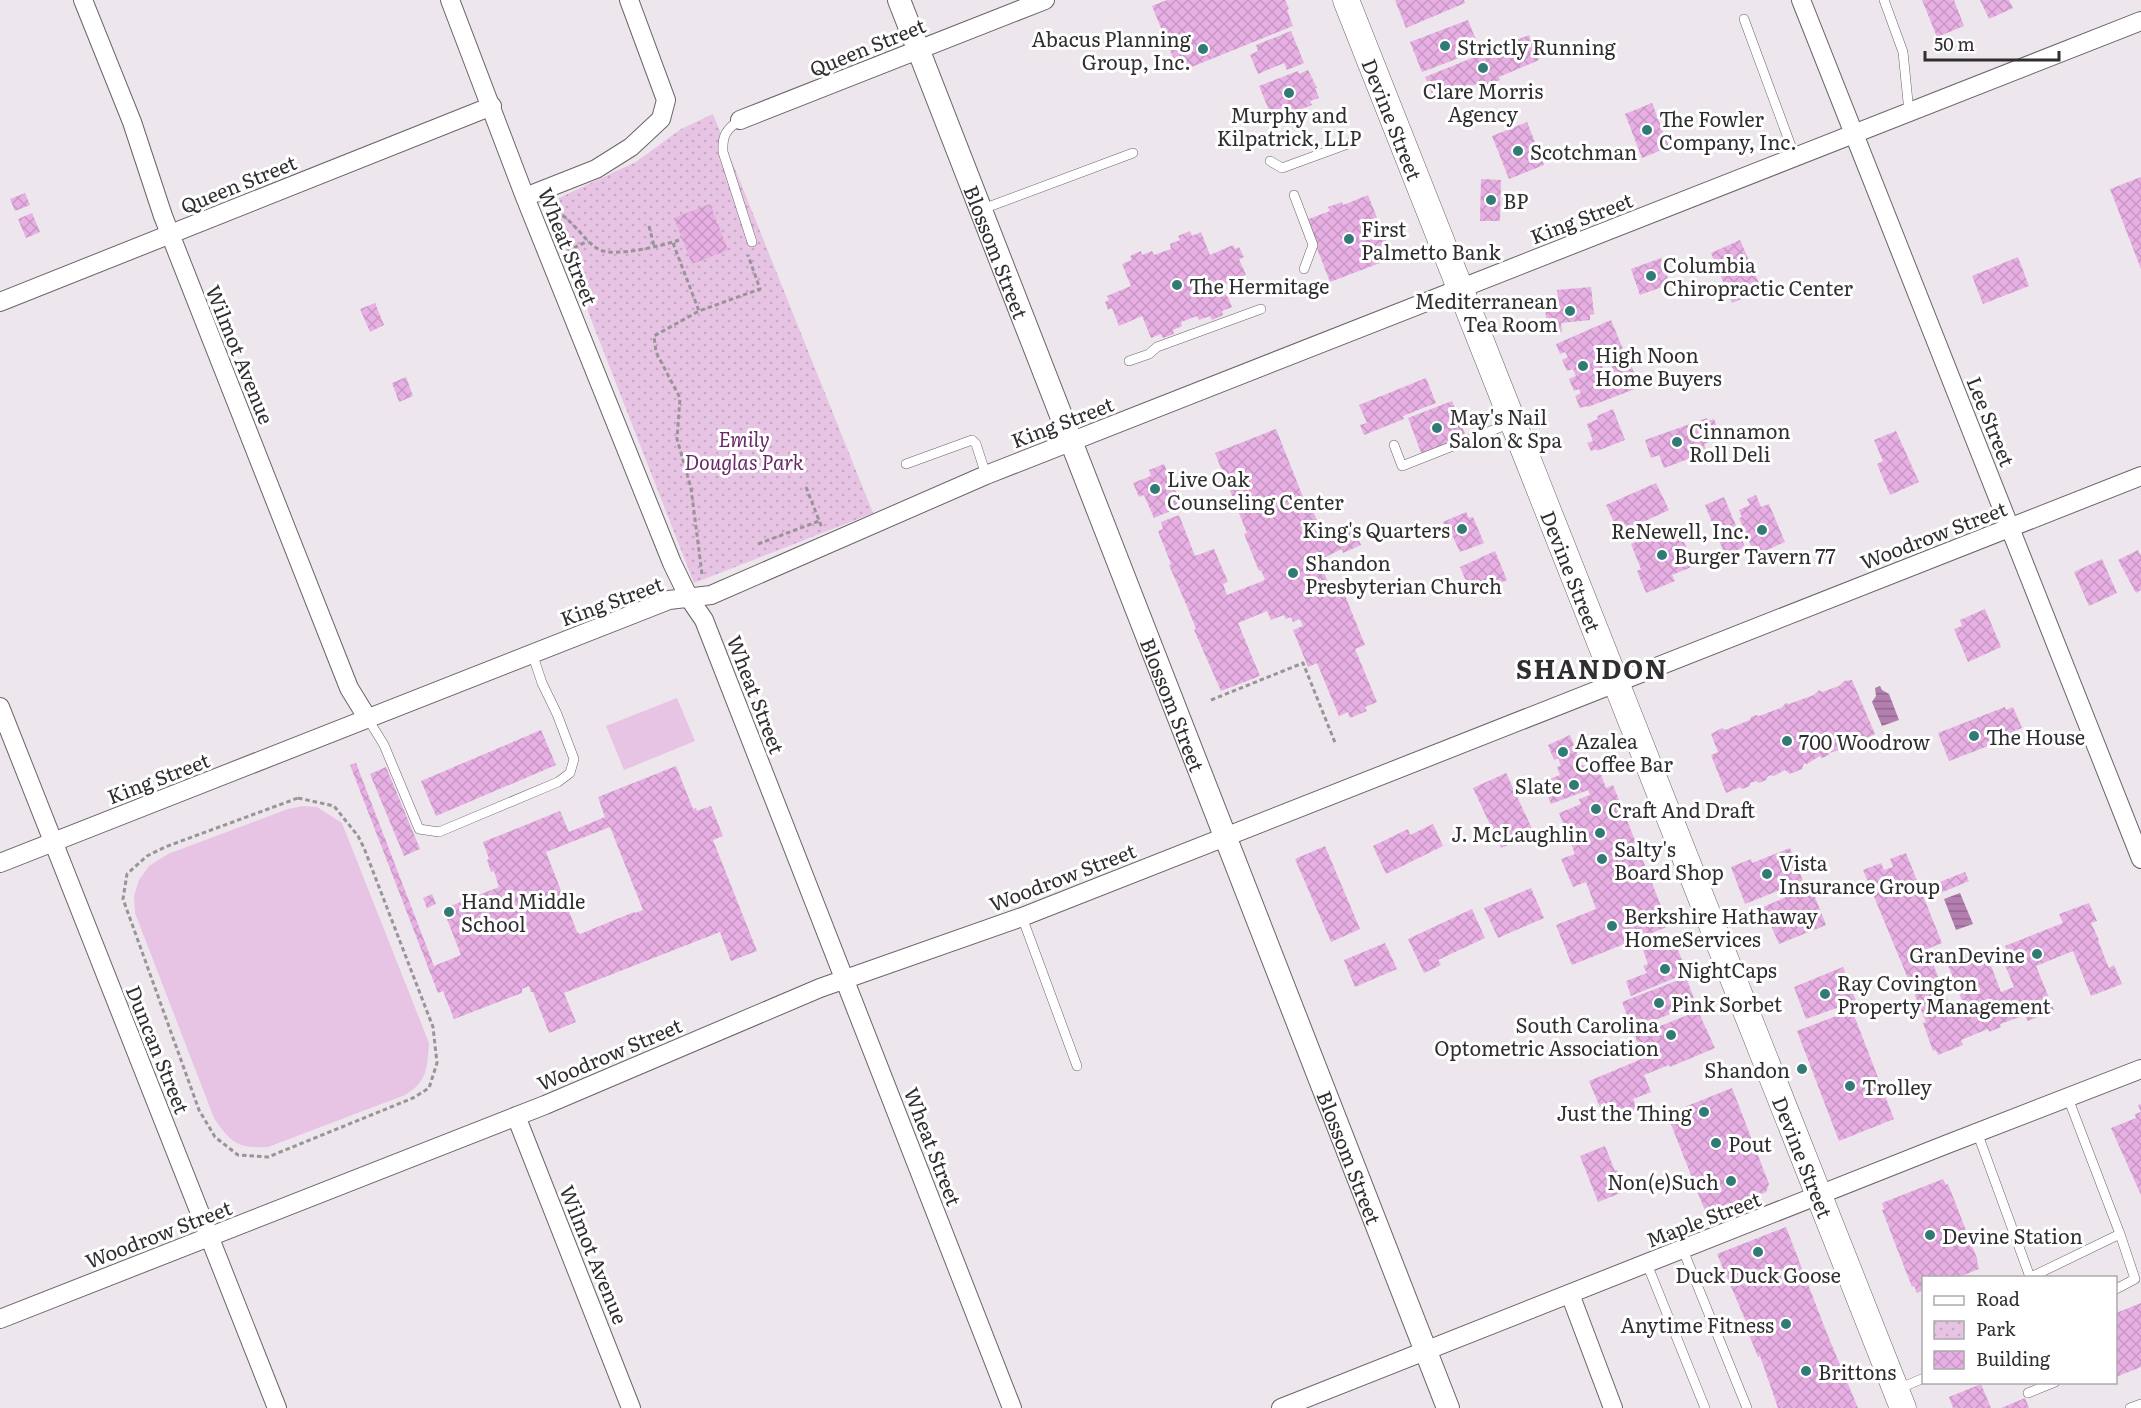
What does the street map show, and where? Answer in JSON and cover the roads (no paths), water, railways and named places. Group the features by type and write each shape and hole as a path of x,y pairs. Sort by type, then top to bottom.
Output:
{"main road":[{"name":"Devine Street","path":"1346,0 1900,1399"}],"street":[{"name":"Wilmot Avenue","path":"83,0 132,122 170,234 349,688 369,719"},
{"name":"Wheat Street","path":"450,0 525,197 672,563 689,597 704,620 1012,1408"},
{"path":"525,197 596,169 631,147 661,119 666,100 629,0"},
{"name":"Blossom Street","path":"898,0 1448,1408"},
{"name":"Queen Street","path":"740,120 1045,0"},
{"name":"Lee Street","path":"1801,0 2010,528 2136,832 2141,859"},
{"name":"King Street","path":"0,864 669,600 711,595 986,475 2141,21"},
{"name":"Queen Street","path":"0,302 492,106"},
{"name":"Woodrow Street","path":"0,1319 516,1116 844,980 1022,917 2141,476"},
{"name":"Duncan Street","path":"0,707 277,1408"},
{"name":"Maple Street","path":"1281,1408 2141,1069"},
{"name":"Wilmot Avenue","path":"516,1116 631,1408"},
{"path":"1570,1294 1613,1408"}],"lane":[{"path":"1884,0 1904,52 1909,112"},
{"path":"1744,19 1795,157"},
{"path":"740,120 725,132 723,152 752,242"},
{"path":"1270,161 1282,168 1353,142"},
{"path":"981,210 1133,153"},
{"path":"1294,195 1313,245 1304,269"},
{"path":"1129,362 1149,354 1157,347 1261,309"},
{"path":"1394,445 1402,466 1514,422"},
{"path":"906,464 972,440 976,444 986,475"},
{"path":"369,719 384,745 418,829 439,832 558,782 570,773 574,759 532,653"},
{"path":"1022,917 1077,1066"},
{"path":"2068,1098 2135,1279 2117,1288"},
{"path":"1977,1132 2030,1276"},
{"path":"2032,1276 2120,1234"},
{"path":"1683,1250 1747,1408"},
{"path":"1647,1264 1705,1408"},
{"path":"1900,1399 1922,1379"},
{"path":"2028,1393 2052,1384"},
{"path":"2130,1408 2141,1404"}],"place":[{"name":"Strictly Running","path":"1445,46"},
{"name":"Abacus Planning Group, Inc.","path":"1203,49"},
{"name":"Clare Morris Agency","path":"1483,68"},
{"name":"Murphy and Kilpatrick, LLP","path":"1289,93"},
{"name":"The Fowler Company, Inc.","path":"1647,130"},
{"name":"Scotchman","path":"1518,151"},
{"name":"BP","path":"1491,200"},
{"name":"First Palmetto Bank","path":"1349,239"},
{"name":"Columbia Chiropractic Center","path":"1651,276"},
{"name":"The Hermitage","path":"1177,285"},
{"name":"Mediterranean Tea Room","path":"1570,311"},
{"name":"High Noon Home Buyers","path":"1583,366"},
{"name":"May's Nail Salon & Spa","path":"1437,428"},
{"name":"Cinnamon Roll Deli","path":"1677,442"},
{"name":"Live Oak Counseling Center","path":"1155,489"},
{"name":"King's Quarters","path":"1462,529"},
{"name":"ReNewell, Inc.","path":"1762,530"},
{"name":"Burger Tavern 77","path":"1662,555"},
{"name":"Shandon Presbyterian Church","path":"1293,573"},
{"name":"The House","path":"1974,736"},
{"name":"700 Woodrow","path":"1787,741"},
{"name":"Azalea Coffee Bar","path":"1563,752"},
{"name":"Slate","path":"1574,785"},
{"name":"Craft And Draft","path":"1596,809"},
{"name":"J. McLaughlin","path":"1600,833"},
{"name":"Salty's Board Shop","path":"1602,859"},
{"name":"Vista Insurance Group","path":"1767,874"},
{"name":"Hand Middle School","path":"449,912"},
{"name":"Berkshire Hathaway HomeServices","path":"1612,926"},
{"name":"GranDevine","path":"2037,954"},
{"name":"NightCaps","path":"1665,969"},
{"name":"Ray Covington Property Management","path":"1825,994"},
{"name":"Pink Sorbet","path":"1659,1003"},
{"name":"South Carolina Optometric Association","path":"1671,1035"},
{"name":"Shandon","path":"1802,1069"},
{"name":"Trolley","path":"1850,1086"},
{"name":"Just the Thing","path":"1704,1112"},
{"name":"Pout","path":"1716,1143"},
{"name":"Non(e)Such","path":"1731,1181"},
{"name":"Devine Station","path":"1930,1235"},
{"name":"Duck Duck Goose","path":"1758,1252"},
{"name":"Anytime Fitness","path":"1786,1324"},
{"name":"Brittons","path":"1806,1371"}],"district":[{"name":"SHANDON","path":"1592,667"}],"park label":[{"name":"Emily Douglas Park","path":"744,450"}]}
